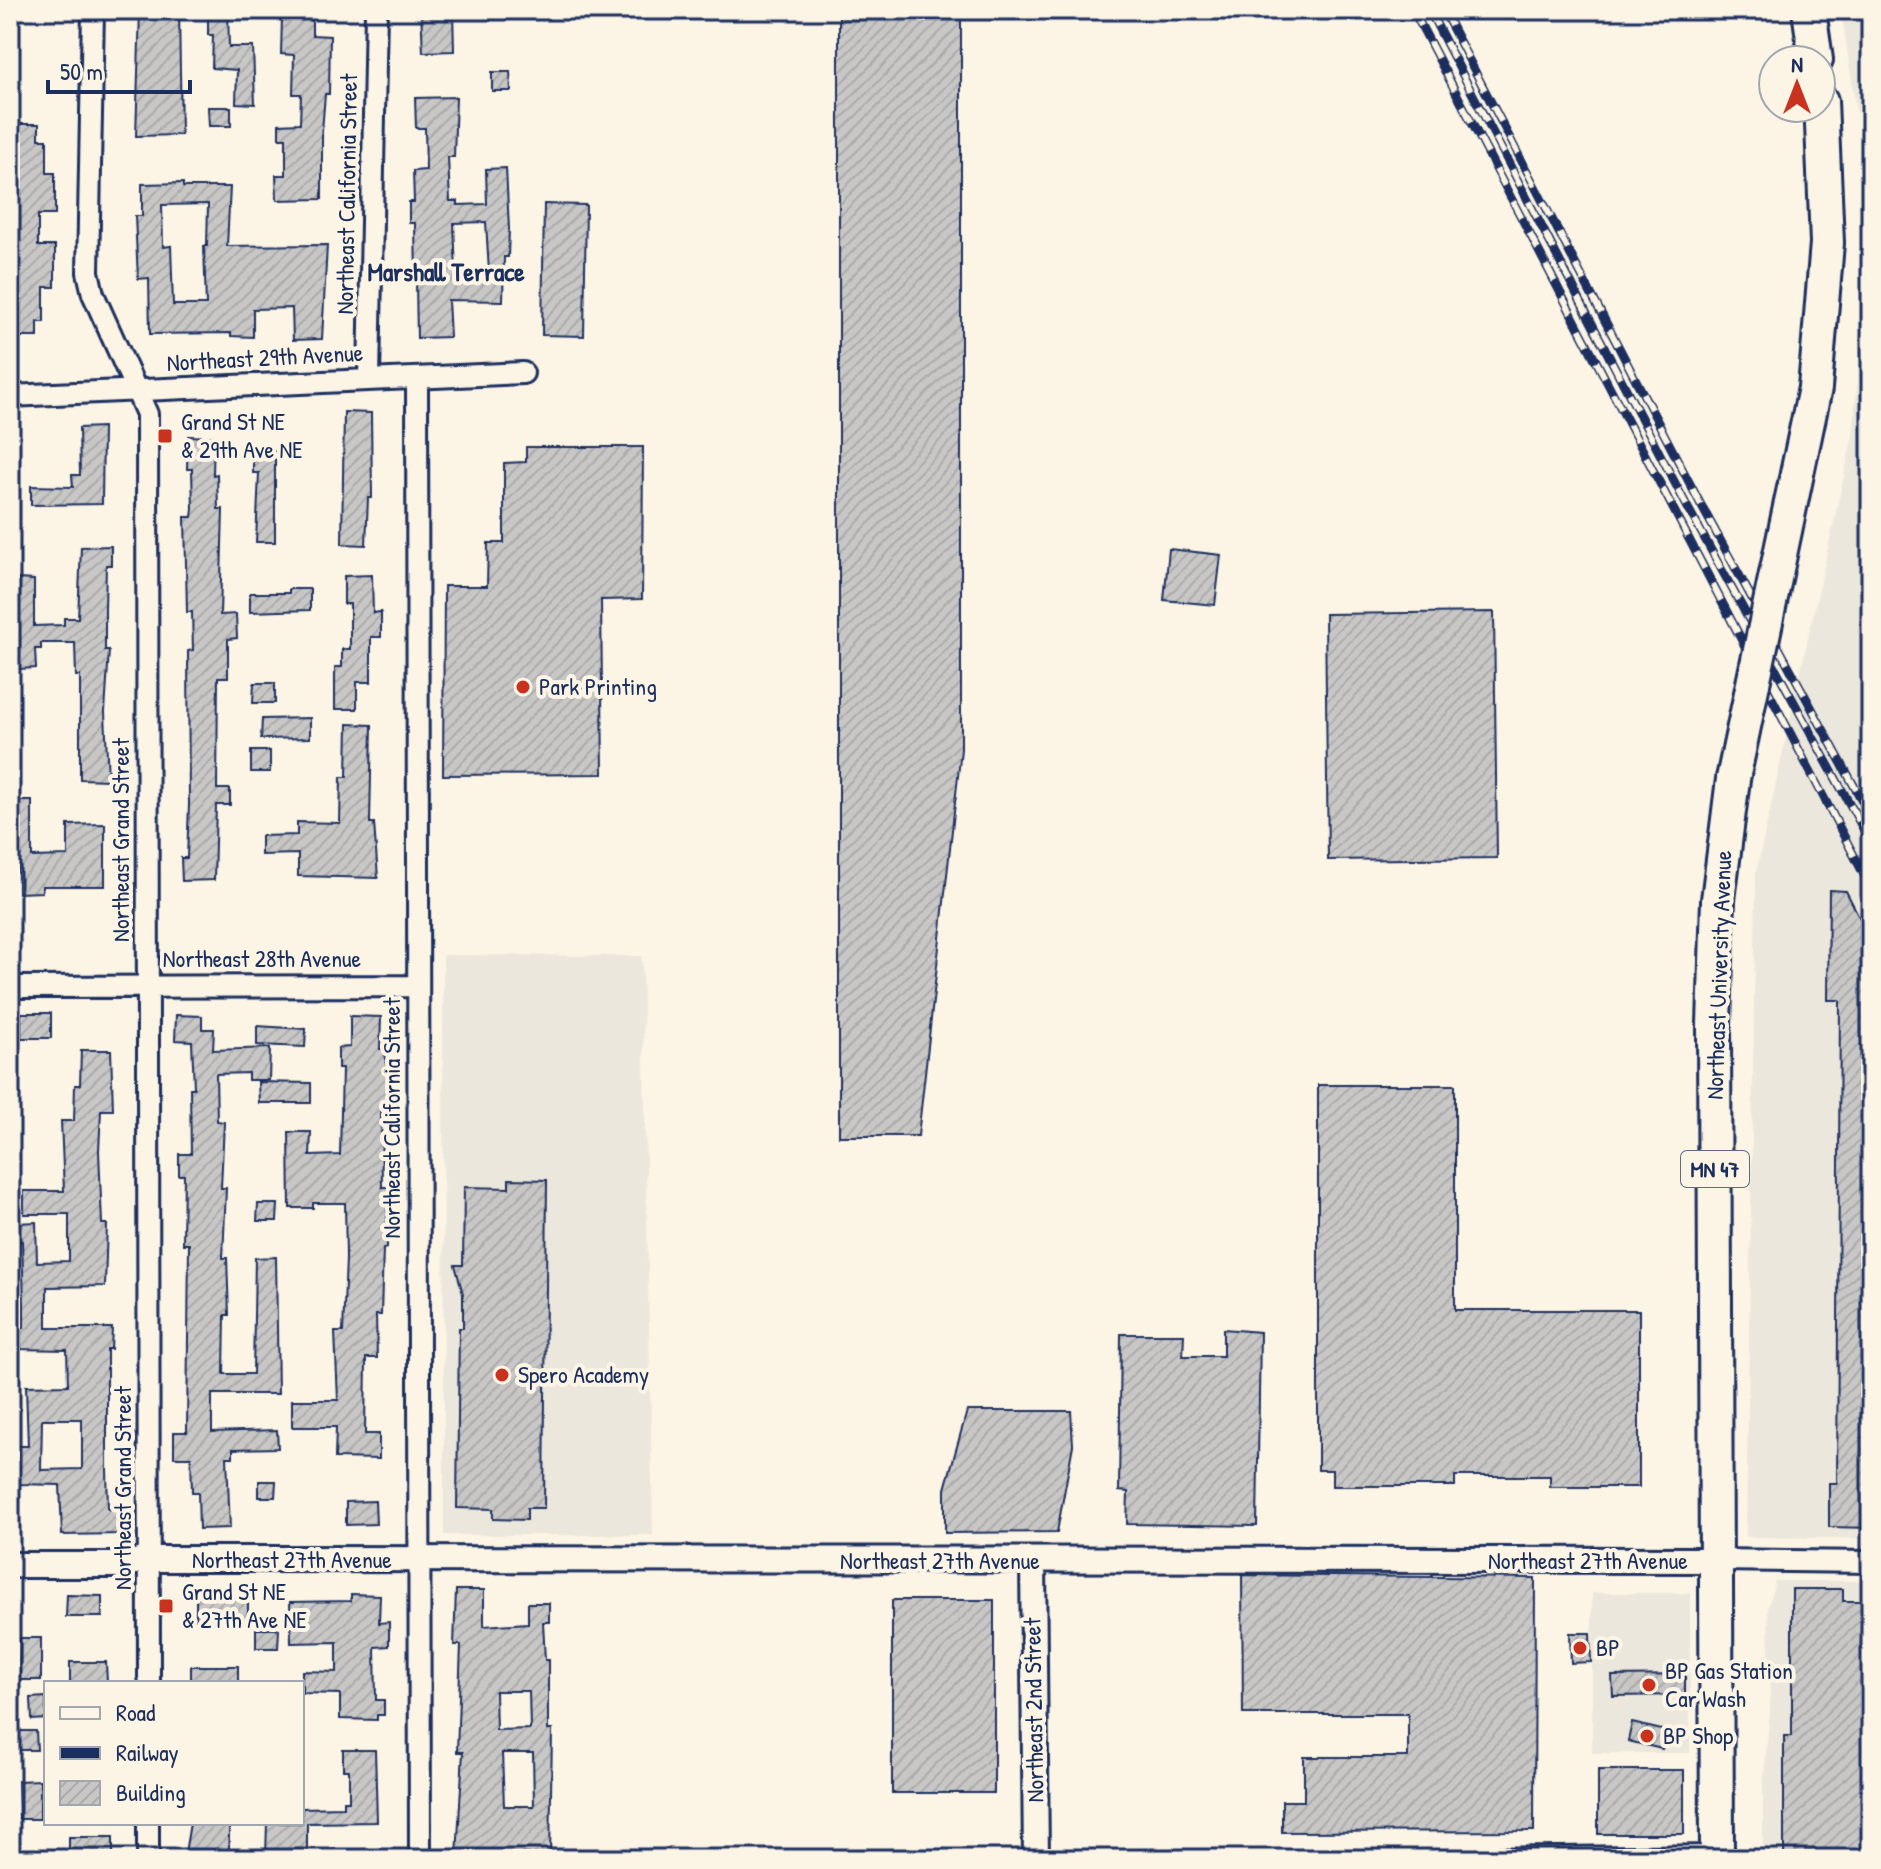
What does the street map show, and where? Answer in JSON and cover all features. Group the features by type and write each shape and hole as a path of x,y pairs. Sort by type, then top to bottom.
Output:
{"main road":[{"path":"1809,10 1814,44"},
{"name":"Northeast University Avenue","path":"1717,1858 1715,983 1722,850 1733,779 1815,388 1827,243 1822,124"}],"street":[{"name":"Northeast Grand Street","path":"93,10 88,272 93,294 147,414 149,1681"},
{"name":"Northeast California Street","path":"369,379 376,10"},
{"name":"Northeast 29th Avenue","path":"10,396 523,373"},
{"name":"Northeast California Street","path":"417,378 420,1859"},
{"name":"Northeast 28th Avenue","path":"10,987 418,986"},
{"name":"Northeast 27th Avenue","path":"10,1565 121,1565 149,1559 1871,1562"},
{"name":"Northeast 2nd Street","path":"1033,1561 1036,1859"},
{"path":"148,1825 148,1859"},
{"path":"1483,1859 1717,1858"}],"shaded area":[{"path":"1841,10 1871,10 1871,1539 1746,1537 1756,873 1853,435 1867,257 1858,122"},
{"path":"443,955 642,956 653,1535 444,1535"},
{"path":"1775,1581 1871,1581 1871,1859 1763,1859 1763,1786 1770,1711 1768,1608"},
{"path":"1592,1593 1690,1593 1690,1753 1592,1753"}],"building":[{"path":"140,10 179,10 181,135 136,136"},
{"path":"208,10 228,10 229,47 253,47 255,104 236,103 237,70 212,68 213,35 208,35"},
{"path":"421,10 453,10 454,51 423,52"},
{"path":"839,10 961,10 961,749 918,1136 839,1136"},
{"path":"282,17 312,18 312,35 330,36 329,94 325,94 322,131 322,199 277,200 276,175 286,175 286,138 279,138 279,124 300,123 301,94 293,94 294,55 281,54"},
{"path":"492,72 510,72 511,91 492,91"},
{"path":"456,97 454,157 448,157 450,201 458,201 458,205 487,204 486,169 506,168 509,229 508,257 504,257 503,301 448,300 450,337 417,338 415,223 409,223 409,202 414,202 413,171 426,170 425,128 416,128 415,98","holes":["486,222 489,272 456,273 454,223"]},
{"path":"208,107 231,107 231,126 209,126"},
{"path":"10,124 39,124 39,139 47,139 47,173 55,173 55,215 38,215 38,246 55,246 55,287 44,287 44,322 38,322 38,337 10,337"},
{"path":"142,184 230,187 227,246 327,245 322,339 293,340 292,308 253,309 253,337 231,336 231,333 150,334 149,278 138,279 135,216 142,216","holes":["208,204 207,246 204,246 206,305 173,305 171,246 163,247 162,205"]},
{"path":"544,204 586,205 584,336 542,335"},
{"path":"344,412 371,413 372,498 368,498 366,545 342,544"},
{"path":"103,427 102,504 31,505 31,486 73,487 72,475 80,475 79,428"},
{"path":"188,436 214,437 213,475 217,474 218,509 223,509 220,615 236,614 237,638 228,639 228,677 218,677 217,789 230,789 230,805 216,805 214,880 182,881 181,858 187,858 189,804 188,651 193,650 192,612 187,612 185,517 192,517 193,509 192,469 187,469"},
{"path":"526,447 643,447 642,599 601,600 603,774 443,775 444,586 487,586 488,543 504,543 504,463 526,462"},
{"path":"253,451 275,451 275,542 256,542 259,473 253,473"},
{"path":"111,546 111,565 106,565 105,609 105,650 109,650 105,712 108,780 80,779 80,676 76,676 75,643 41,643 41,649 35,649 36,668 19,669 18,579 34,580 34,626 64,625 64,618 78,618 81,547"},
{"path":"1169,549 1221,555 1215,605 1164,600"},
{"path":"372,575 373,613 381,612 381,637 371,637 371,682 357,682 357,709 335,709 335,667 342,667 342,649 350,649 350,604 344,604 344,576"},
{"path":"289,589 310,589 310,610 250,612 250,593 289,593"},
{"path":"1494,612 1497,858 1328,860 1325,614"},
{"path":"254,683 275,683 275,703 253,703"},
{"path":"310,718 310,738 261,739 262,719"},
{"path":"348,724 372,725 370,823 374,823 378,878 298,876 298,854 261,855 261,836 297,835 297,822 340,823 341,777 347,777"},
{"path":"251,751 270,751 270,772 251,772"},
{"path":"17,801 32,801 32,857 68,856 68,825 105,824 105,886 42,886 42,892 18,893"},
{"path":"1829,890 1846,891 1871,940 1871,1528 1829,1527 1829,1483 1837,1483 1840,1000 1828,1000"},
{"path":"21,1013 51,1013 51,1038 21,1038"},
{"path":"176,1015 202,1016 202,1029 214,1029 213,1050 270,1048 269,1080 248,1080 248,1073 216,1074 217,1121 224,1122 221,1188 226,1188 223,1258 227,1258 229,1315 225,1315 224,1374 253,1374 255,1258 276,1257 278,1394 212,1394 212,1432 277,1430 278,1448 233,1449 233,1457 227,1457 230,1528 199,1529 198,1492 192,1492 191,1457 174,1457 174,1432 187,1432 189,1244 183,1244 184,1175 179,1175 179,1154 191,1154 190,1088 194,1088 192,1041 175,1040"},
{"path":"350,1016 381,1017 380,1049 385,1049 388,1083 388,1105 381,1105 382,1187 388,1187 387,1248 383,1249 381,1315 376,1315 377,1358 366,1358 365,1434 379,1434 379,1459 335,1458 336,1427 292,1427 292,1400 338,1400 335,1332 343,1332 346,1258 345,1203 313,1203 313,1208 290,1208 289,1132 311,1132 310,1156 340,1155 342,1068 338,1068 338,1048 350,1047"},
{"path":"257,1026 306,1029 305,1047 257,1045"},
{"path":"81,1050 111,1050 113,1110 101,1110 99,1151 102,1224 107,1224 105,1286 47,1287 47,1328 112,1328 111,1349 107,1349 108,1509 119,1509 120,1534 62,1535 60,1485 18,1484 18,1446 28,1446 26,1386 68,1385 67,1350 18,1349 18,1328 24,1328 24,1303 22,1241 18,1242 17,1223 36,1222 37,1262 69,1261 69,1214 24,1214 24,1191 64,1191 61,1121 74,1121 75,1085 80,1085","holes":["42,1419 82,1419 82,1469 41,1470"]},
{"path":"258,1082 311,1083 311,1103 259,1103"},
{"path":"1318,1085 1455,1085 1455,1310 1639,1310 1639,1487 1550,1487 1550,1476 1455,1476 1455,1486 1332,1486 1332,1470 1318,1470"},
{"name":"Spero Academy","path":"509,1179 547,1180 544,1508 527,1508 527,1520 493,1519 493,1509 457,1508 459,1328 463,1328 463,1294 455,1265 463,1265 464,1187 509,1188"},
{"path":"258,1204 278,1204 277,1221 257,1221"},
{"path":"1223,1329 1260,1332 1257,1526 1127,1524 1128,1492 1119,1491 1121,1334 1184,1334 1183,1356 1223,1356"},
{"path":"967,1411 1071,1411 1073,1445 1057,1532 945,1533 945,1489"},
{"path":"259,1481 276,1481 275,1497 259,1497"},
{"path":"375,1501 376,1524 346,1525 346,1502"},
{"path":"1242,1575 1535,1578 1534,1831 1282,1832 1282,1801 1304,1801 1304,1757 1408,1757 1408,1714 1243,1714"},
{"path":"1792,1589 1843,1589 1843,1601 1871,1601 1871,1859 1784,1859 1784,1736 1792,1736"},
{"path":"456,1590 484,1590 484,1626 528,1623 528,1603 549,1603 549,1622 543,1622 545,1660 548,1660 548,1730 552,1730 550,1859 528,1859 528,1854 497,1855 497,1859 457,1856 463,1752 457,1752 461,1645 454,1645","holes":["495,1691 529,1691 530,1729 496,1730","502,1753 533,1753 534,1806 504,1806"]},
{"path":"351,1594 380,1595 379,1623 389,1622 389,1646 375,1647 376,1700 384,1700 384,1715 377,1715 377,1720 340,1719 340,1694 304,1693 302,1671 337,1672 337,1642 291,1643 290,1602 351,1601"},
{"path":"67,1595 102,1596 102,1617 66,1617"},
{"path":"196,1597 248,1598 248,1621 196,1620"},
{"path":"892,1600 994,1600 994,1793 892,1793"},
{"path":"256,1629 279,1629 278,1648 256,1648"},
{"name":"BP","path":"1570,1633 1590,1633 1591,1662 1571,1663"},
{"path":"20,1638 41,1638 41,1680 19,1680"},
{"path":"70,1662 106,1662 107,1681 70,1681"},
{"path":"191,1666 238,1666 238,1681 191,1681"},
{"name":"BP Gas Station Car Wash","path":"1685,1675 1685,1695 1613,1696 1612,1676"},
{"path":"44,1697 44,1719 32,1720 31,1698"},
{"name":"BP Shop","path":"1632,1723 1666,1731 1662,1749 1628,1741"},
{"path":"18,1731 36,1731 37,1750 19,1750"},
{"path":"343,1750 375,1750 377,1822 307,1823 307,1859 266,1855 267,1825 304,1825 304,1808 344,1807 344,1801 349,1801 349,1770 343,1770"},
{"path":"1598,1770 1684,1770 1684,1834 1598,1834"},
{"path":"40,1780 40,1819 19,1819 18,1781"},
{"path":"190,1825 229,1825 229,1859 184,1859"},
{"path":"69,1837 113,1837 113,1859 69,1859"}],"railway":[{"path":"1413,10 1871,888"},
{"path":"1429,10 1688,508 1871,843"},
{"path":"1443,10 1700,503 1871,817"}],"place":[{"name":"Grand St NE & 29th Ave NE","path":"165,436"},
{"name":"Park Printing","path":"523,687"},
{"name":"Spero Academy","path":"502,1375"},
{"name":"Grand St NE & 27th Ave NE","path":"166,1606"},
{"name":"BP","path":"1580,1648"},
{"name":"BP Gas Station Car Wash","path":"1649,1685"},
{"name":"BP Shop","path":"1647,1736"}],"district":[{"name":"Marshall Terrace","path":"446,272"}]}
